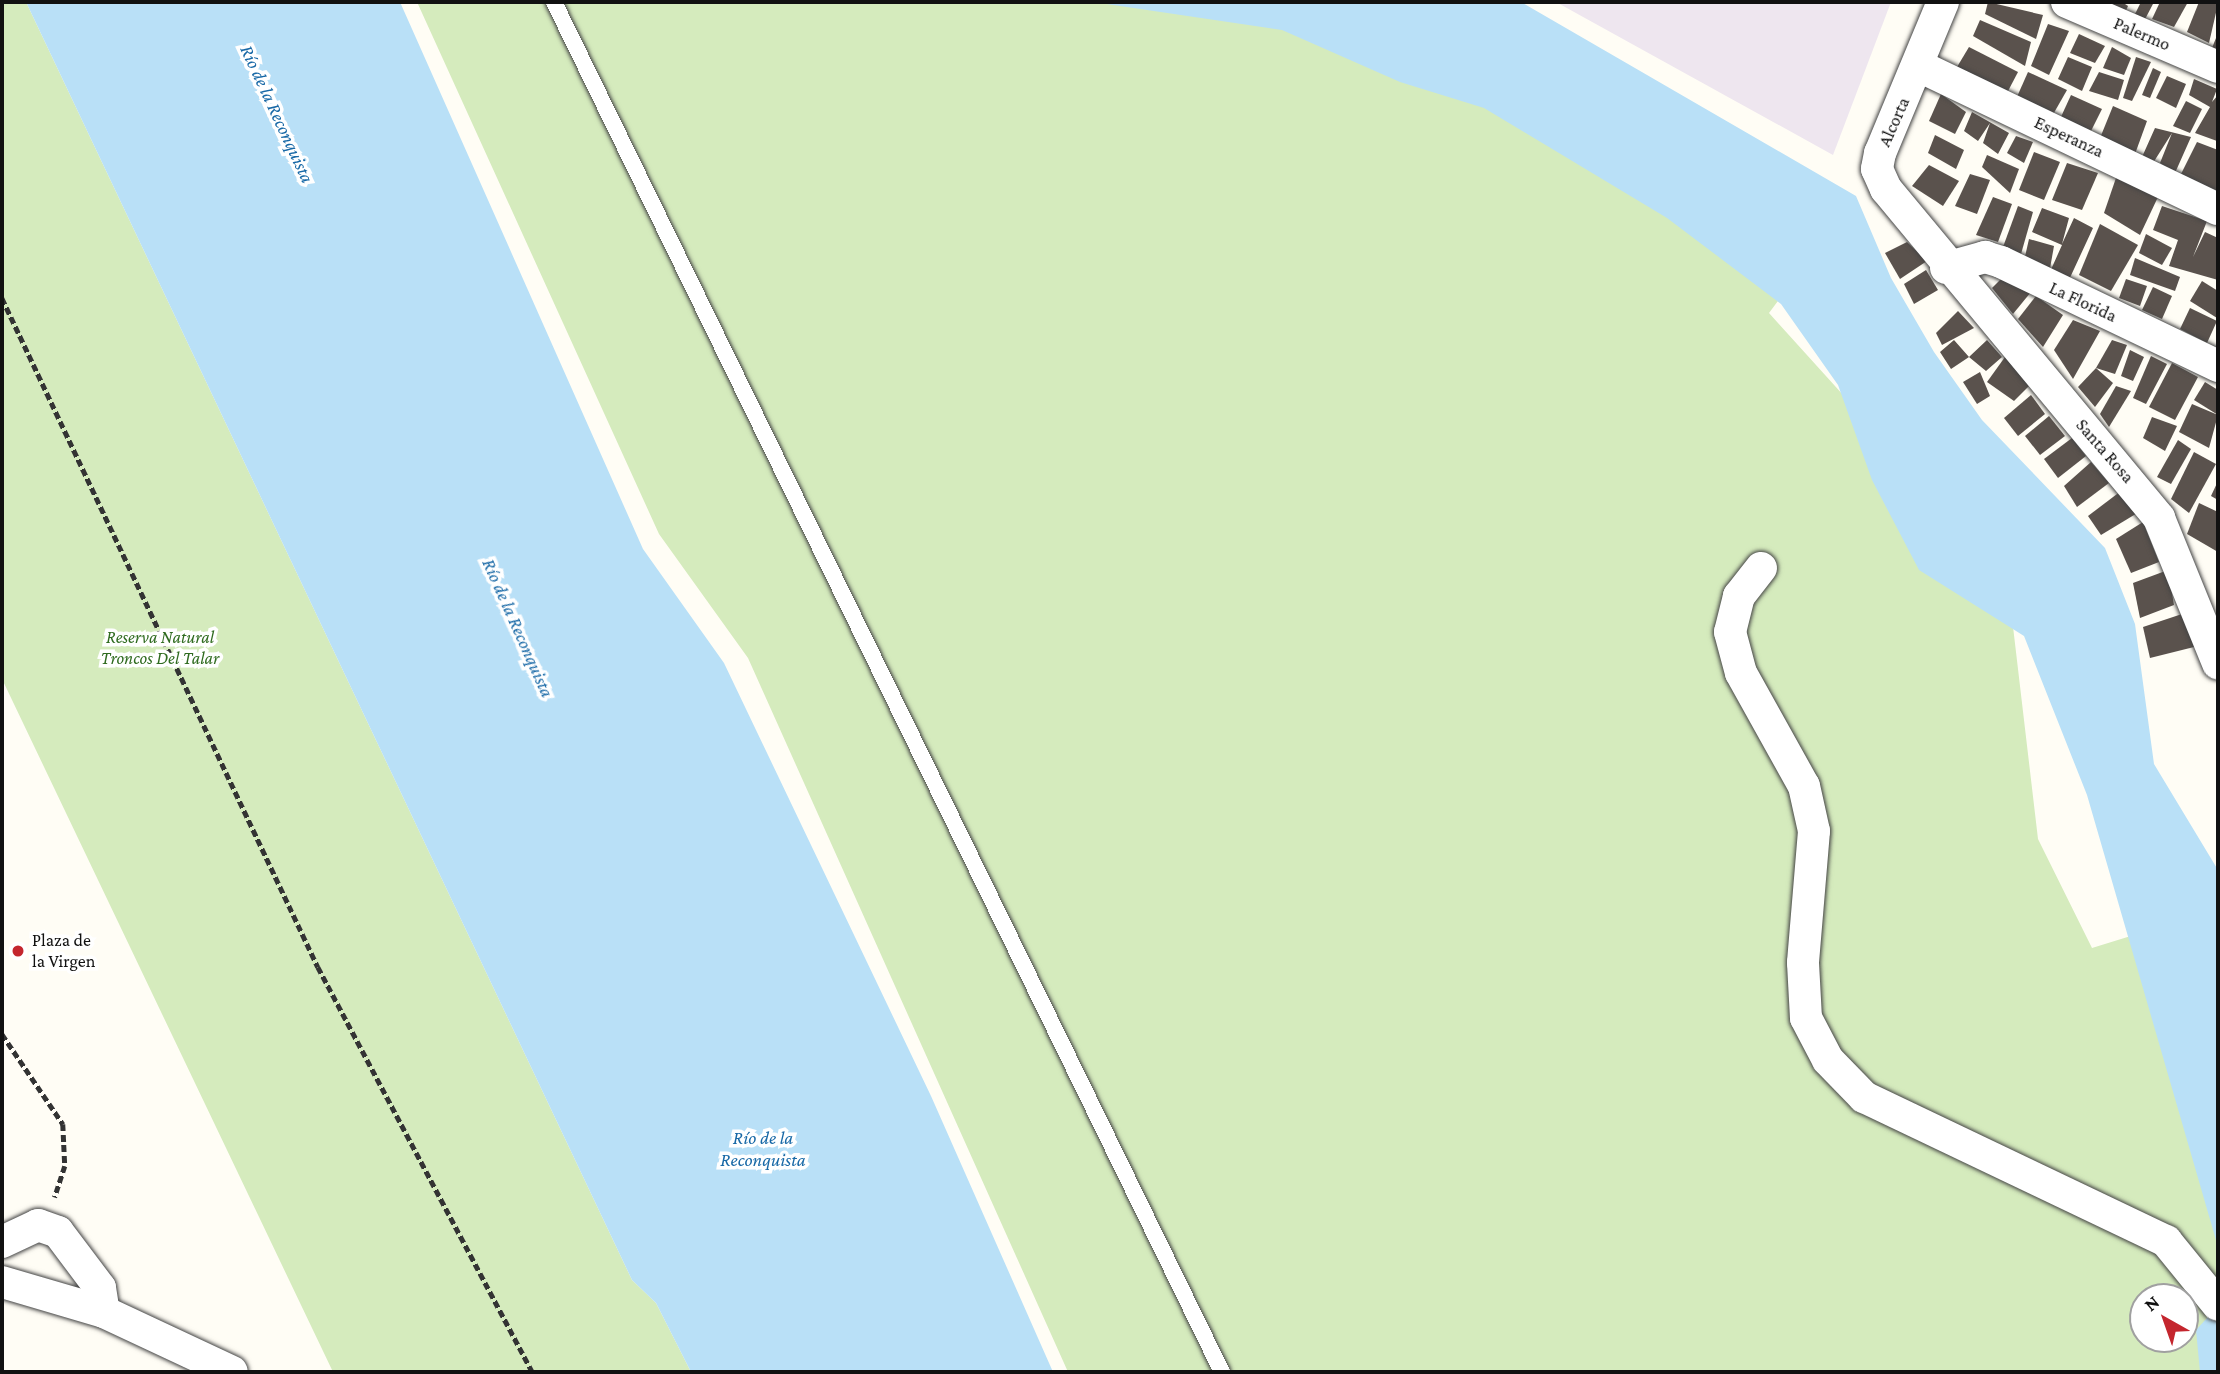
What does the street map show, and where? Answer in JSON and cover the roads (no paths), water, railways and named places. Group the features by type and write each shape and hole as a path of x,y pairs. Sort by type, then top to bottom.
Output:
{"street":[{"name":"Alcorta","path":"1943,2 1877,169 1946,268"},
{"name":"Palermo","path":"2067,2 2218,66"},
{"name":"Esperanza","path":"1919,66 2218,209"},
{"name":"La Florida","path":"1946,268 1985,257 2001,262 2218,366"},
{"name":"Santa Rosa","path":"1946,268 2159,518 2213,620 2218,663"},
{"path":"1761,568 1739,596 1730,632 1741,673 1807,797 1814,831 1803,963 1806,1018 1828,1060 1864,1097 2166,1241 2218,1306"},
{"path":"2,1242 43,1226 73,1248 100,1288 104,1312"},
{"path":"2,1282 104,1312 232,1372"}],"lane":[{"path":"554,3 1222,1372"}],"water":[{"name":"Río de la Reconquista","path":"26,2 400,2 643,549 724,663 931,1096 1053,1372 691,1372 656,1303 632,1280"},
{"path":"1093,2 1521,2 1856,196 1891,278 1934,352 1982,420 2105,548 2135,624 2154,764 2218,870 2218,1247 2087,795 2024,636 1919,570 1872,480 1838,385 1781,304 1667,218 1484,108 1400,82 1282,30"},
{"path":"2218,1306 2218,1372 2200,1372 2199,1327"}],"place":[{"name":"Plaza de la Virgen","path":"18,951"}],"park label":[{"name":"Reserva Natural Troncos Del Talar","path":"160,648"}]}
